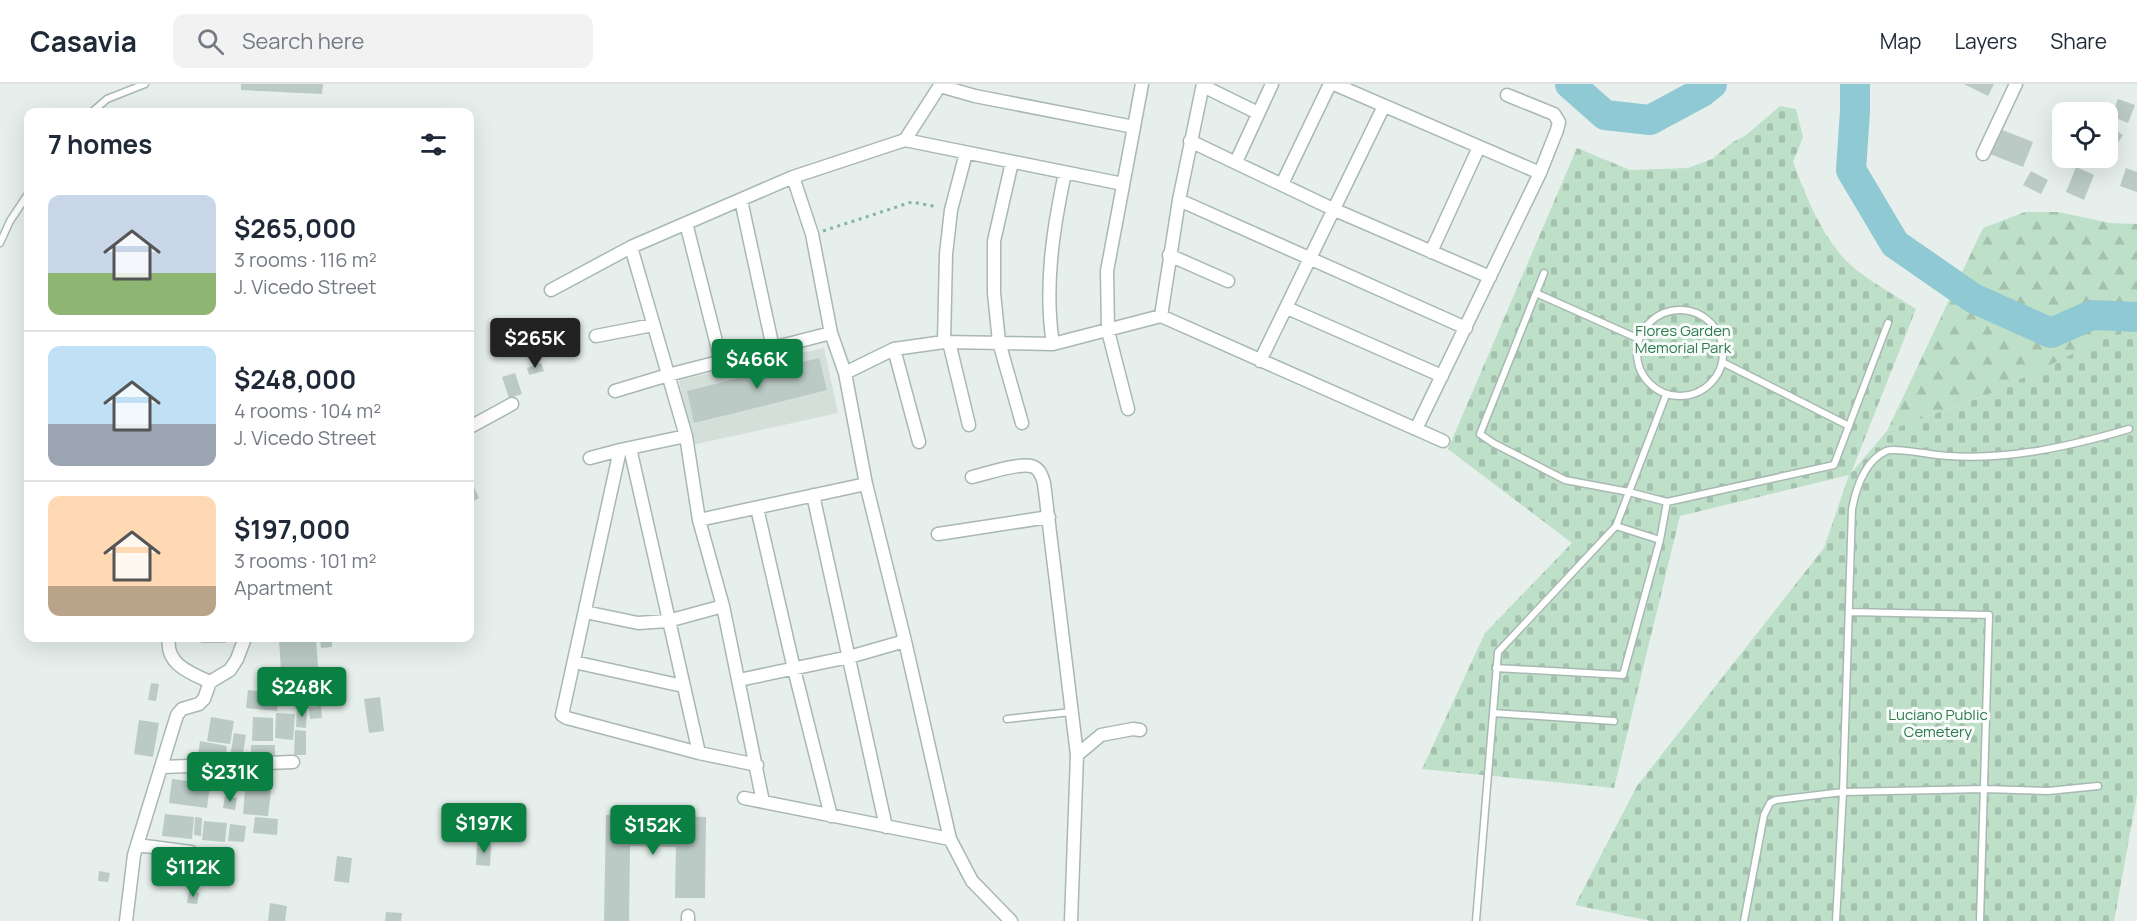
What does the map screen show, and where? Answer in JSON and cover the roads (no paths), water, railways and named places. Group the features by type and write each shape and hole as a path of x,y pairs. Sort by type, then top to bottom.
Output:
{"street":[{"path":"1128,409 1108,331 1107,271 1142,84"},
{"path":"1236,162 1272,84"},
{"path":"1282,184 1332,84 1540,173"},
{"path":"1983,154 2016,84"},
{"path":"905,140 940,85 975,96 1134,127"},
{"path":"1161,316 1179,200 1203,85 1258,113"},
{"path":"1416,429 1540,173 1557,130 1559,122 1554,114 1507,95"},
{"path":"1260,361 1384,106"},
{"path":"550,291 631,247 793,177 905,140 1123,184"},
{"path":"1190,141 1335,210 1490,277"},
{"path":"1431,252 1479,147"},
{"path":"966,153 951,210 946,254 947,342 969,425"},
{"path":"1012,162 994,241 994,293 999,342 1022,423"},
{"path":"1053,344 1050,324 1050,262 1056,215 1065,173"},
{"path":"793,177 812,234 831,333 846,373 866,484 905,641 950,839 972,881 1011,921"},
{"path":"741,200 773,348"},
{"path":"1179,200 1466,328"},
{"path":"686,223 721,361"},
{"path":"631,247 686,436 699,520 723,606 764,802"},
{"path":"1169,255 1228,281"},
{"path":"1287,308 1442,376"},
{"path":"846,373 894,349 947,342 1053,344 1161,316 1443,441"},
{"path":"596,336 653,325"},
{"path":"615,391 831,333"},
{"path":"894,349 919,442"},
{"path":"474,425 512,404"},
{"path":"590,458 686,436"},
{"path":"625,449 562,715 699,753 757,765"},
{"path":"625,449 699,753"},
{"path":"972,477 1026,465 1040,471 1044,483 1077,755 1071,921"},
{"path":"699,520 866,484"},
{"path":"813,495 886,827"},
{"path":"757,508 831,816"},
{"path":"938,534 1049,517"},
{"path":"585,612 638,623 668,621 723,606"},
{"path":"739,680 849,657 905,641"},
{"path":"168,642 168,646 180,668 210,682"},
{"path":"126,921 134,855 177,715 182,709 200,704 210,682 230,670 243,642"},
{"path":"574,662 683,686"},
{"path":"1077,755 1101,735 1133,729 1140,730"},
{"path":"162,766 293,762"},
{"path":"744,798 950,839"},
{"path":"137,845 191,852"}],"lane":[{"path":"97,108 107,99 145,84"},
{"path":"0,243 10,221 24,200"},
{"path":"1545,273 1480,435 1553,476 1667,502 1834,465 1888,323"},
{"path":"1536,293 1639,339"},
{"path":"1679,310 1692,312 1704,317 1716,331 1723,349 1722,362 1711,384 1701,391 1690,396 1666,395 1656,390 1641,372 1637,350 1639,339 1654,318 1666,312 1679,310"},
{"path":"1722,362 1849,426"},
{"path":"1476,921 1498,652 1616,525 1666,395"},
{"path":"1836,921 1854,501 1865,473 1873,461 1892,449 1948,456 1979,457 2067,446 2129,429"},
{"path":"1496,668 1623,675 1660,540 1667,502"},
{"path":"1616,525 1660,540"},
{"path":"1850,612 1989,615 1980,921"},
{"path":"1007,719 1072,712"},
{"path":"1493,713 1614,721"},
{"path":"1744,921 1764,815 1770,803 1782,798 1843,792 1984,789 2048,791 2098,786"}],"waterway":[{"path":"1570,84 1605,115 1650,120 1702,92 1712,84"},
{"path":"1855,84 1851,170 1895,244 1973,298 2051,333 2092,315 2137,317"}],"park label":[{"name":"Flores Garden Memorial Park","path":"1683,340"},
{"name":"Luciano Public Cemetery","path":"1938,724"}]}
